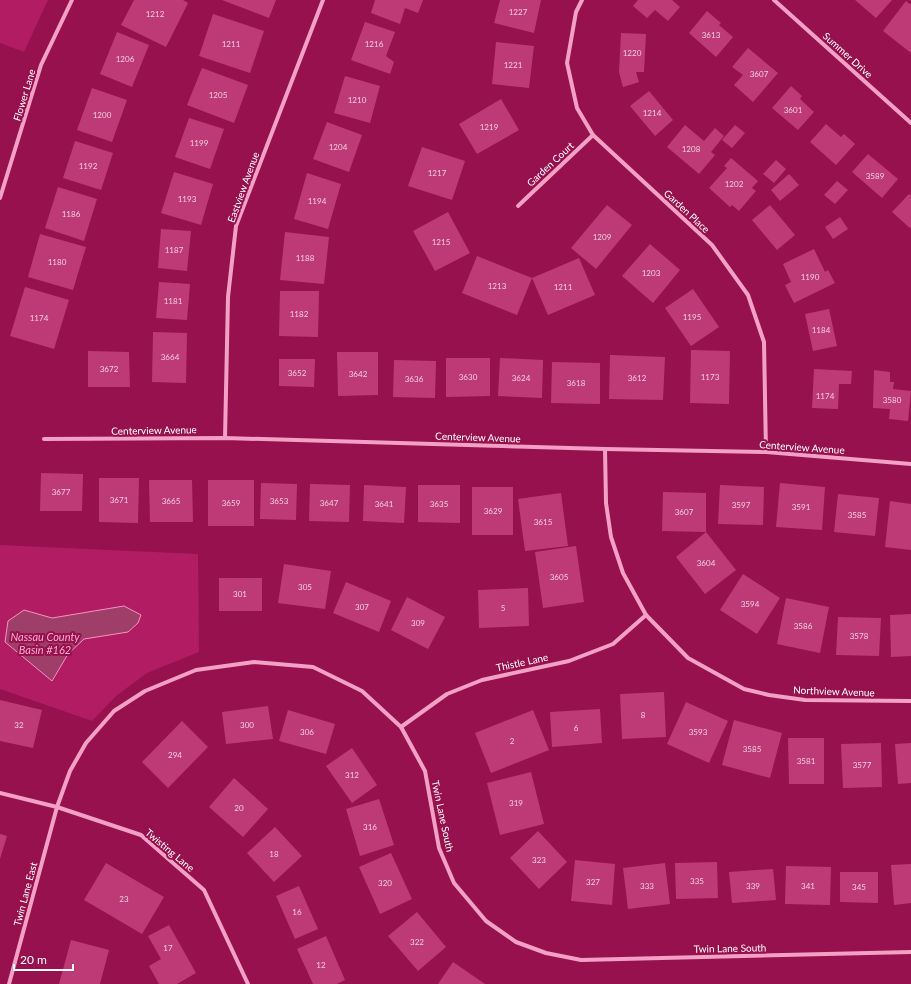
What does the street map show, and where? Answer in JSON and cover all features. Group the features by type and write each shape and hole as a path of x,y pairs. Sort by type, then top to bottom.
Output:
{"street":[{"name":"Flower Lane","path":"0,198 41,65 72,0"},
{"name":"Eastview Avenue","path":"225,438 228,297 236,226 322,0"},
{"name":"Garden Place","path":"582,0 576,12 567,63 577,108 593,135 712,245 748,295 764,342 766,452"},
{"name":"Summer Drive","path":"774,0 911,123"},
{"name":"Garden Court","path":"518,206 593,135"},
{"name":"Centerview Avenue","path":"44,439 225,438 766,452 911,464"},
{"name":"Northview Avenue","path":"605,449 606,503 611,537 623,574 646,614 688,658 744,689 769,695 805,700 911,700"},
{"name":"Thistle Lane","path":"401,727 447,694 482,680 569,661 613,644 646,614"},
{"name":"Twin Lane South","path":"57,807 70,771 82,750 114,712 145,691 196,670 254,662 313,667 362,691 401,727 425,771 439,848 454,882 486,921 516,942 546,952 581,960 911,952"},
{"name":"Twisting Lane","path":"0,793 57,807 141,835 204,890 248,984"},
{"name":"Twin Lane East","path":"9,984 57,807"}],"shaded area":[{"path":"0,0 48,0 24,52 0,43"},
{"path":"0,545 198,554 199,652 147,673 116,696 92,721 0,689"}],"water":[{"name":"Nassau County Basin #162","path":"124,606 141,615 138,623 128,632 84,639 68,654 52,681 5,642 8,621 24,610 52,618"}],"building":[{"path":"134,0 183,0 188,3 166,47 121,25"},
{"path":"222,0 276,0 269,18"},
{"path":"375,0 423,0 418,13 405,8 400,24 371,13"},
{"path":"500,0 541,0 534,33 494,23"},
{"path":"638,0 672,0 680,7 668,21 655,10 647,18 633,6"},
{"path":"855,0 892,0 876,18"},
{"path":"906,1 911,5 911,53 883,31"},
{"path":"707,11 721,23 719,25 733,37 716,57 689,33"},
{"path":"213,14 264,31 250,73 199,56"},
{"path":"365,22 395,32 386,56 394,62 390,74 351,60"},
{"path":"117,32 149,45 132,87 100,74"},
{"path":"621,33 646,34 644,72 636,72 639,82 623,87 619,72"},
{"path":"496,42 534,46 529,88 492,84"},
{"path":"748,48 778,73 753,102 734,85 743,75 732,67"},
{"path":"202,68 248,85 234,123 187,105"},
{"path":"345,76 380,86 370,123 334,113"},
{"path":"791,86 802,96 800,99 814,112 798,130 772,108"},
{"path":"92,88 127,100 112,142 77,130"},
{"path":"649,91 673,120 655,136 630,106"},
{"path":"501,99 519,130 477,154 459,124"},
{"path":"189,118 224,129 210,169 175,157"},
{"path":"327,122 362,135 349,172 313,159"},
{"path":"826,124 841,137 844,134 855,144 836,165 810,142"},
{"path":"685,125 704,141 715,128 724,136 711,152 715,155 699,174 667,147"},
{"path":"735,125 745,133 732,148 722,140"},
{"path":"75,141 113,153 101,190 63,178"},
{"path":"422,147 465,161 452,200 408,186"},
{"path":"868,154 898,179 882,198 852,172"},
{"path":"731,158 758,181 752,188 756,191 739,211 732,205 730,207 709,188 727,168 724,166"},
{"path":"776,160 786,169 774,183 763,174"},
{"path":"174,172 213,184 201,225 161,213"},
{"path":"307,173 341,184 328,229 294,219"},
{"path":"789,174 799,185 780,201 771,190"},
{"path":"837,181 848,190 835,204 824,195"},
{"path":"58,187 97,199 84,241 45,228"},
{"path":"909,194 911,196 911,229 892,212"},
{"path":"607,205 632,225 596,269 571,248"},
{"path":"770,205 795,235 777,250 752,220"},
{"path":"448,212 470,253 435,271 413,231"},
{"path":"840,217 848,229 833,239 825,227"},
{"path":"161,229 191,231 187,271 158,268"},
{"path":"285,232 329,237 324,284 280,280"},
{"path":"40,234 86,247 73,290 28,277"},
{"path":"650,244 680,270 653,303 622,276"},
{"path":"814,249 825,272 828,270 835,283 794,303 785,285 791,282 783,264"},
{"path":"477,256 532,278 517,315 462,293"},
{"path":"579,258 595,295 548,315 532,278"},
{"path":"159,282 190,284 187,320 156,318"},
{"path":"25,287 69,300 54,349 10,336"},
{"path":"693,289 719,327 691,346 665,308"},
{"path":"280,291 319,291 318,337 279,336"},
{"path":"829,309 837,346 813,351 805,314"},
{"path":"153,332 187,333 186,383 152,382"},
{"path":"691,350 730,351 729,404 690,403"},
{"path":"88,351 129,352 130,387 88,387"},
{"path":"337,352 378,352 378,395 338,396"},
{"path":"610,355 665,357 663,400 609,399"},
{"path":"446,358 490,358 490,396 446,397"},
{"path":"500,358 543,360 542,398 498,396"},
{"path":"279,359 315,359 314,387 279,386"},
{"path":"394,360 436,361 435,398 393,397"},
{"path":"552,362 600,363 600,404 551,403"},
{"path":"814,369 852,371 851,384 839,384 838,409 812,408"},
{"path":"874,370 890,372 890,382 894,382 893,389 911,391 908,421 889,419 890,409 873,408"},
{"path":"41,473 83,474 82,511 40,511"},
{"path":"99,478 139,478 138,523 99,522"},
{"path":"149,480 192,480 193,522 150,522"},
{"path":"208,480 254,480 254,526 208,526"},
{"path":"261,483 297,484 296,520 260,519"},
{"path":"780,483 825,487 822,530 776,527"},
{"path":"310,484 350,485 349,522 309,521"},
{"path":"364,485 406,487 404,523 363,521"},
{"path":"418,485 460,485 460,523 418,522"},
{"path":"720,485 764,487 763,525 718,524"},
{"path":"472,487 513,487 513,535 472,535"},
{"path":"663,492 706,493 706,532 662,531"},
{"path":"561,493 568,546 525,551 518,499"},
{"path":"838,494 879,498 875,536 834,532"},
{"path":"890,501 911,504 911,550 885,547"},
{"path":"706,532 736,570 705,594 676,557"},
{"path":"576,546 584,602 543,608 535,552"},
{"path":"284,564 331,571 325,609 278,603"},
{"path":"743,574 780,598 757,634 720,610"},
{"path":"219,578 262,578 262,611 219,611"},
{"path":"346,582 391,601 379,632 333,613"},
{"path":"528,588 529,626 479,628 478,590"},
{"path":"407,597 445,617 428,649 391,630"},
{"path":"786,598 829,607 820,653 777,644"},
{"path":"911,614 911,656 891,657 890,615"},
{"path":"838,617 881,618 879,656 836,655"},
{"path":"664,692 666,737 622,739 620,694"},
{"path":"0,700 42,710 33,748 0,741"},
{"path":"686,702 728,721 709,763 667,744"},
{"path":"268,706 273,739 226,744 222,712"},
{"path":"600,709 602,743 552,747 550,712"},
{"path":"288,710 335,724 326,754 279,741"},
{"path":"533,710 549,750 491,773 475,733"},
{"path":"734,720 782,733 770,778 722,765"},
{"path":"182,721 208,747 168,788 142,762"},
{"path":"788,738 824,738 824,784 789,784"},
{"path":"881,743 882,787 843,788 841,744"},
{"path":"911,743 911,783 898,784 895,744"},
{"path":"352,748 377,785 352,803 326,766"},
{"path":"531,772 544,824 500,835 487,783"},
{"path":"234,778 268,809 243,837 209,807"},
{"path":"379,799 394,845 360,856 346,809"},
{"path":"275,827 302,856 274,882 247,853"},
{"path":"538,831 567,862 539,889 510,858"},
{"path":"0,834 7,836 0,859"},
{"path":"391,853 412,899 380,914 359,867"},
{"path":"575,860 615,864 612,905 571,901"},
{"path":"717,862 718,898 676,899 675,863"},
{"path":"106,863 164,897 142,934 84,900"},
{"path":"665,863 670,904 628,909 623,868"},
{"path":"911,864 911,903 894,905 891,865"},
{"path":"786,866 831,867 830,905 785,904"},
{"path":"773,869 776,900 732,903 729,872"},
{"path":"840,872 878,872 878,903 840,902"},
{"path":"299,886 318,929 295,939 276,896"},
{"path":"417,912 446,947 418,971 388,936"},
{"path":"169,925 196,973 177,984 159,984 149,966 161,959 148,936"},
{"path":"326,936 345,980 337,984 313,984 297,949"},
{"path":"71,940 109,950 100,984 59,984"},
{"path":"453,962 485,984 438,984"}]}
